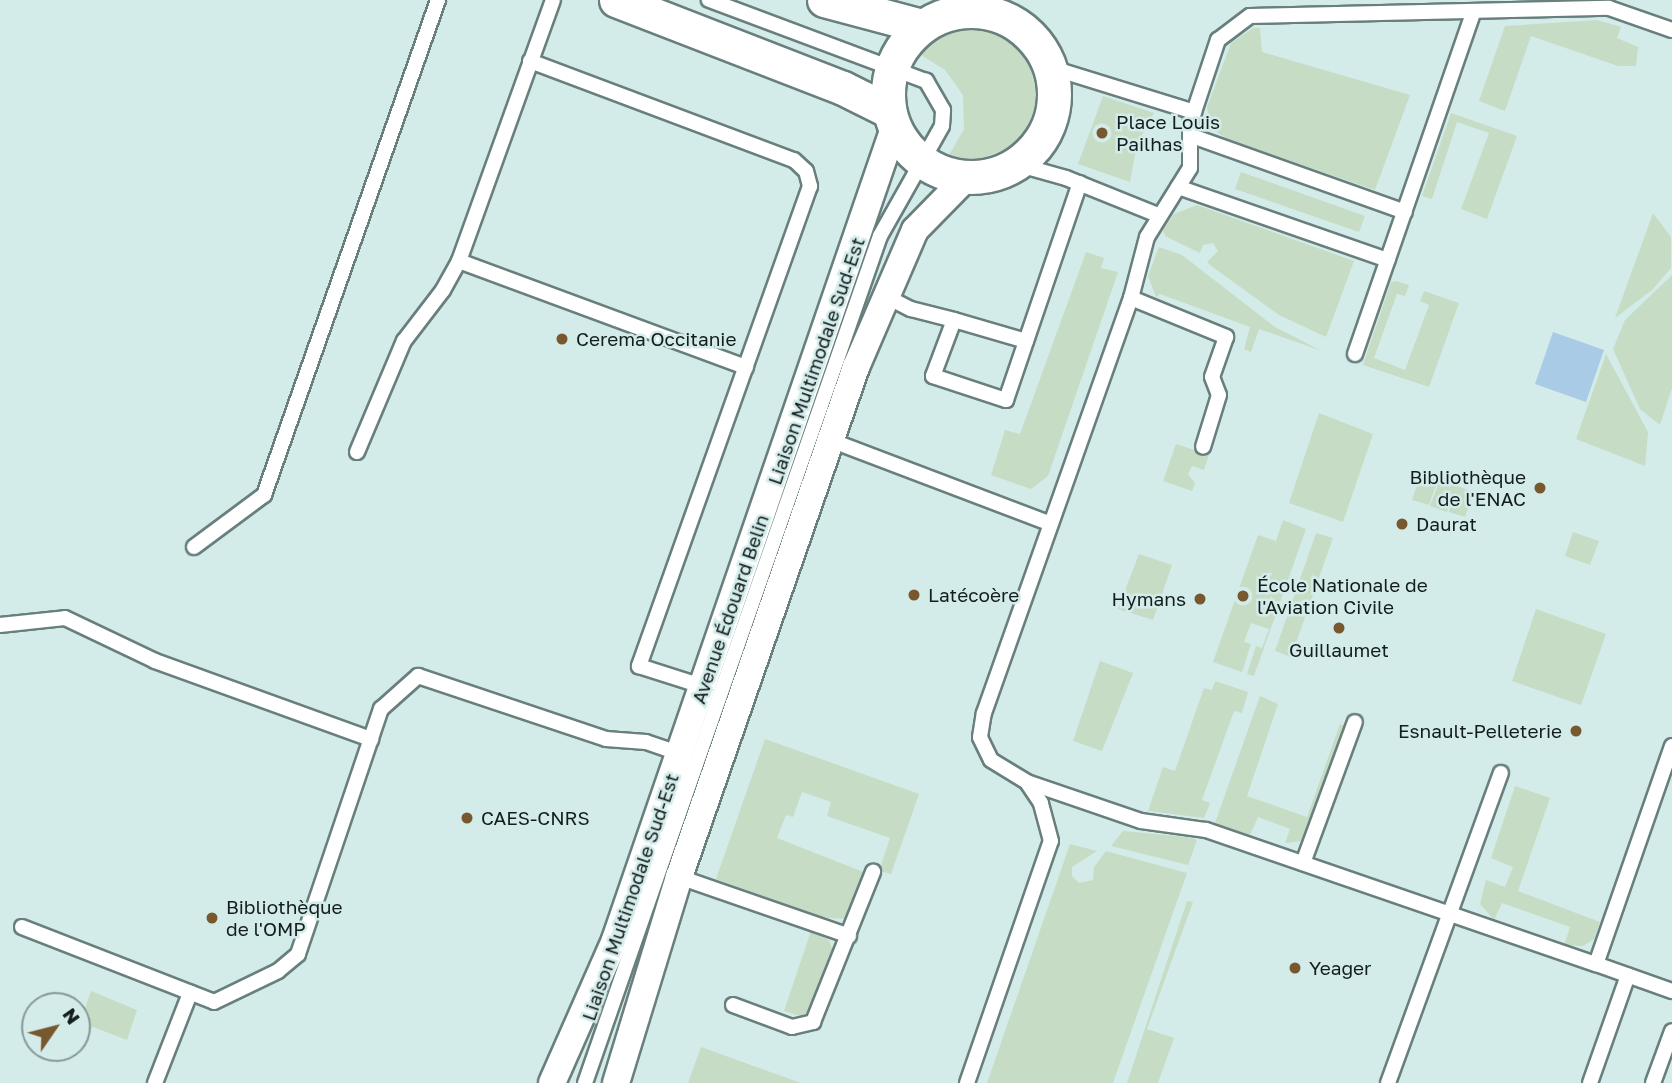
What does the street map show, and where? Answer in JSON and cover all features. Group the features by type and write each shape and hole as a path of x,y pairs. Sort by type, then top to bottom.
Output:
{"street":[{"path":"616,0 843,88 892,120 924,163 965,178 987,176 1016,164 1042,137 1052,114 1049,66 1039,46 1009,11 935,14 824,0"},
{"path":"892,120 887,89 892,66 904,44 935,14"},
{"name":"Avenue Édouard Belin","path":"552,1083 615,940 705,687 892,120"},
{"name":"Avenue Édouard Belin","path":"616,1083 679,877 830,440 887,296 893,273 915,230 965,178"}],"lane":[{"path":"194,547 264,495 438,0"},
{"path":"357,452 404,341 459,261 553,0"},
{"name":"Liaison Multimodale Sud-Est","path":"585,1083 880,236 924,163 942,126 943,110 926,81 892,66 709,0"},
{"path":"1672,30 1609,8 1250,16 1218,40 1194,112 1194,157 1178,187 1157,215 984,713 980,737 991,760 1027,782 1141,821 1206,830 1672,991"},
{"path":"1355,354 1473,13"},
{"path":"530,61 794,160 806,171 810,186 639,666 705,687"},
{"path":"1049,66 1194,112"},
{"path":"1192,136 1405,212"},
{"path":"1016,164 1080,183 1157,215"},
{"path":"954,320 933,376 1006,400 1051,275 1080,183"},
{"path":"1178,187 1388,260"},
{"path":"459,261 746,367"},
{"path":"887,296 911,309 1026,341"},
{"path":"1130,298 1226,337 1212,377 1219,395 1203,447"},
{"path":"830,440 1051,524"},
{"path":"0,625 65,618 155,661 371,739"},
{"path":"22,927 214,1002 278,971 298,954 381,709 418,676 606,739 646,743 680,754"},
{"path":"1303,863 1355,722"},
{"path":"1596,964 1672,746"},
{"path":"1388,1083 1501,773"},
{"path":"968,1083 1051,841 1041,803 1027,782"},
{"path":"733,1005 792,1027 808,1026 821,1012 873,872"},
{"path":"679,877 849,936"},
{"path":"1590,1083 1628,975"},
{"path":"155,1083 190,993"},
{"path":"1653,1083 1672,1031"}],"green space":[{"path":"1597,20 1621,27 1617,38 1638,47 1636,66 1618,66 1531,36 1505,111 1479,101 1505,26"},
{"path":"1253,28 1260,28 1262,52 1410,95 1375,190 1227,139 1212,129 1207,107 1231,43"},
{"path":"960,29 987,30 1012,43 1030,66 1035,86 1035,107 1026,130 1008,148 978,160 948,157 964,129 963,95 945,70 918,53 936,37"},
{"path":"1103,96 1154,113 1137,144 1130,182 1078,164"},
{"path":"1451,113 1517,136 1487,219 1461,209 1489,133 1457,122 1432,199 1422,196"},
{"path":"1241,172 1365,216 1359,232 1235,189"},
{"path":"1197,205 1354,261 1326,337 1279,315 1210,265 1207,262 1218,251 1213,243 1203,245 1200,253 1165,236 1163,230 1174,214"},
{"path":"1653,213 1671,237 1671,268 1652,290 1615,318"},
{"path":"1159,247 1182,255 1275,327 1322,351 1259,329 1251,352 1244,349 1250,327 1160,294 1156,297 1148,276"},
{"path":"1086,252 1104,258 1101,268 1118,272 1048,476 1031,489 991,475 1005,430 1020,434"},
{"path":"1672,275 1672,388 1660,425 1640,409 1613,349 1625,320"},
{"path":"1391,282 1409,285 1405,296 1397,294 1374,358 1405,370 1429,305 1420,301 1424,291 1459,303 1429,387 1363,365"},
{"path":"1606,354 1648,432 1645,466 1576,439"},
{"path":"1319,413 1373,434 1343,522 1289,503"},
{"path":"1176,444 1209,455 1204,470 1192,466 1188,474 1195,483 1192,491 1163,481"},
{"path":"1421,473 1438,479 1429,505 1412,500"},
{"path":"1440,479 1473,492 1465,517 1449,512 1451,499 1447,512 1430,506"},
{"path":"1283,520 1306,529 1254,676 1247,674 1256,646 1262,648 1269,629 1251,623 1244,642 1251,644 1242,672 1213,662 1258,535 1276,541"},
{"path":"1573,532 1599,541 1590,565 1565,556"},
{"path":"1316,533 1333,538 1291,657 1275,651"},
{"path":"1139,554 1172,565 1153,620 1118,609"},
{"path":"1536,609 1606,634 1581,705 1512,681"},
{"path":"1100,661 1133,673 1102,751 1073,741"},
{"path":"1215,681 1248,692 1242,713 1234,711 1202,800 1210,803 1204,818 1148,811 1163,767 1175,771 1204,688 1212,690"},
{"path":"1260,696 1278,704 1247,796 1307,817 1340,724 1349,728 1302,841 1285,843 1290,829 1258,817 1250,835 1215,823"},
{"path":"765,739 919,794 891,874 879,871 890,838 827,816 831,802 802,792 793,817 786,815 777,838 866,873 844,919 819,917 716,879"},
{"path":"1515,786 1550,798 1518,891 1600,922 1594,939 1583,946 1564,945 1570,927 1502,903 1494,920 1480,904 1486,880 1505,887 1513,867 1491,858"},
{"path":"1123,831 1197,840 1188,865 1111,846"},
{"path":"1070,844 1097,851 1072,867 1072,876 1079,883 1093,880 1094,867 1106,851 1187,873 1113,1083 987,1083"},
{"path":"1187,901 1193,902 1147,1029 1174,1038 1158,1083 1127,1083"},
{"path":"811,931 829,940 834,954 810,1013 800,1016 784,1011"},
{"path":"91,992 137,1010 127,1040 91,1026"},
{"path":"701,1047 801,1083 688,1083"}],"water":[{"path":"1553,332 1604,350 1586,402 1535,384"}],"place":[{"name":"Place Louis Pailhas","path":"1102,133"},
{"name":"Cerema Occitanie","path":"562,339"},
{"name":"Bibliothèque de l'ENAC","path":"1540,488"},
{"name":"Daurat","path":"1402,524"},
{"name":"Latécoère","path":"914,595"},
{"name":"École Nationale de l'Aviation Civile","path":"1243,596"},
{"name":"Hymans","path":"1200,599"},
{"name":"Guillaumet","path":"1339,628"},
{"name":"Esnault-Pelleterie","path":"1576,731"},
{"name":"CAES-CNRS","path":"467,818"},
{"name":"Bibliothèque de l'OMP","path":"212,918"},
{"name":"Yeager","path":"1295,968"}]}
